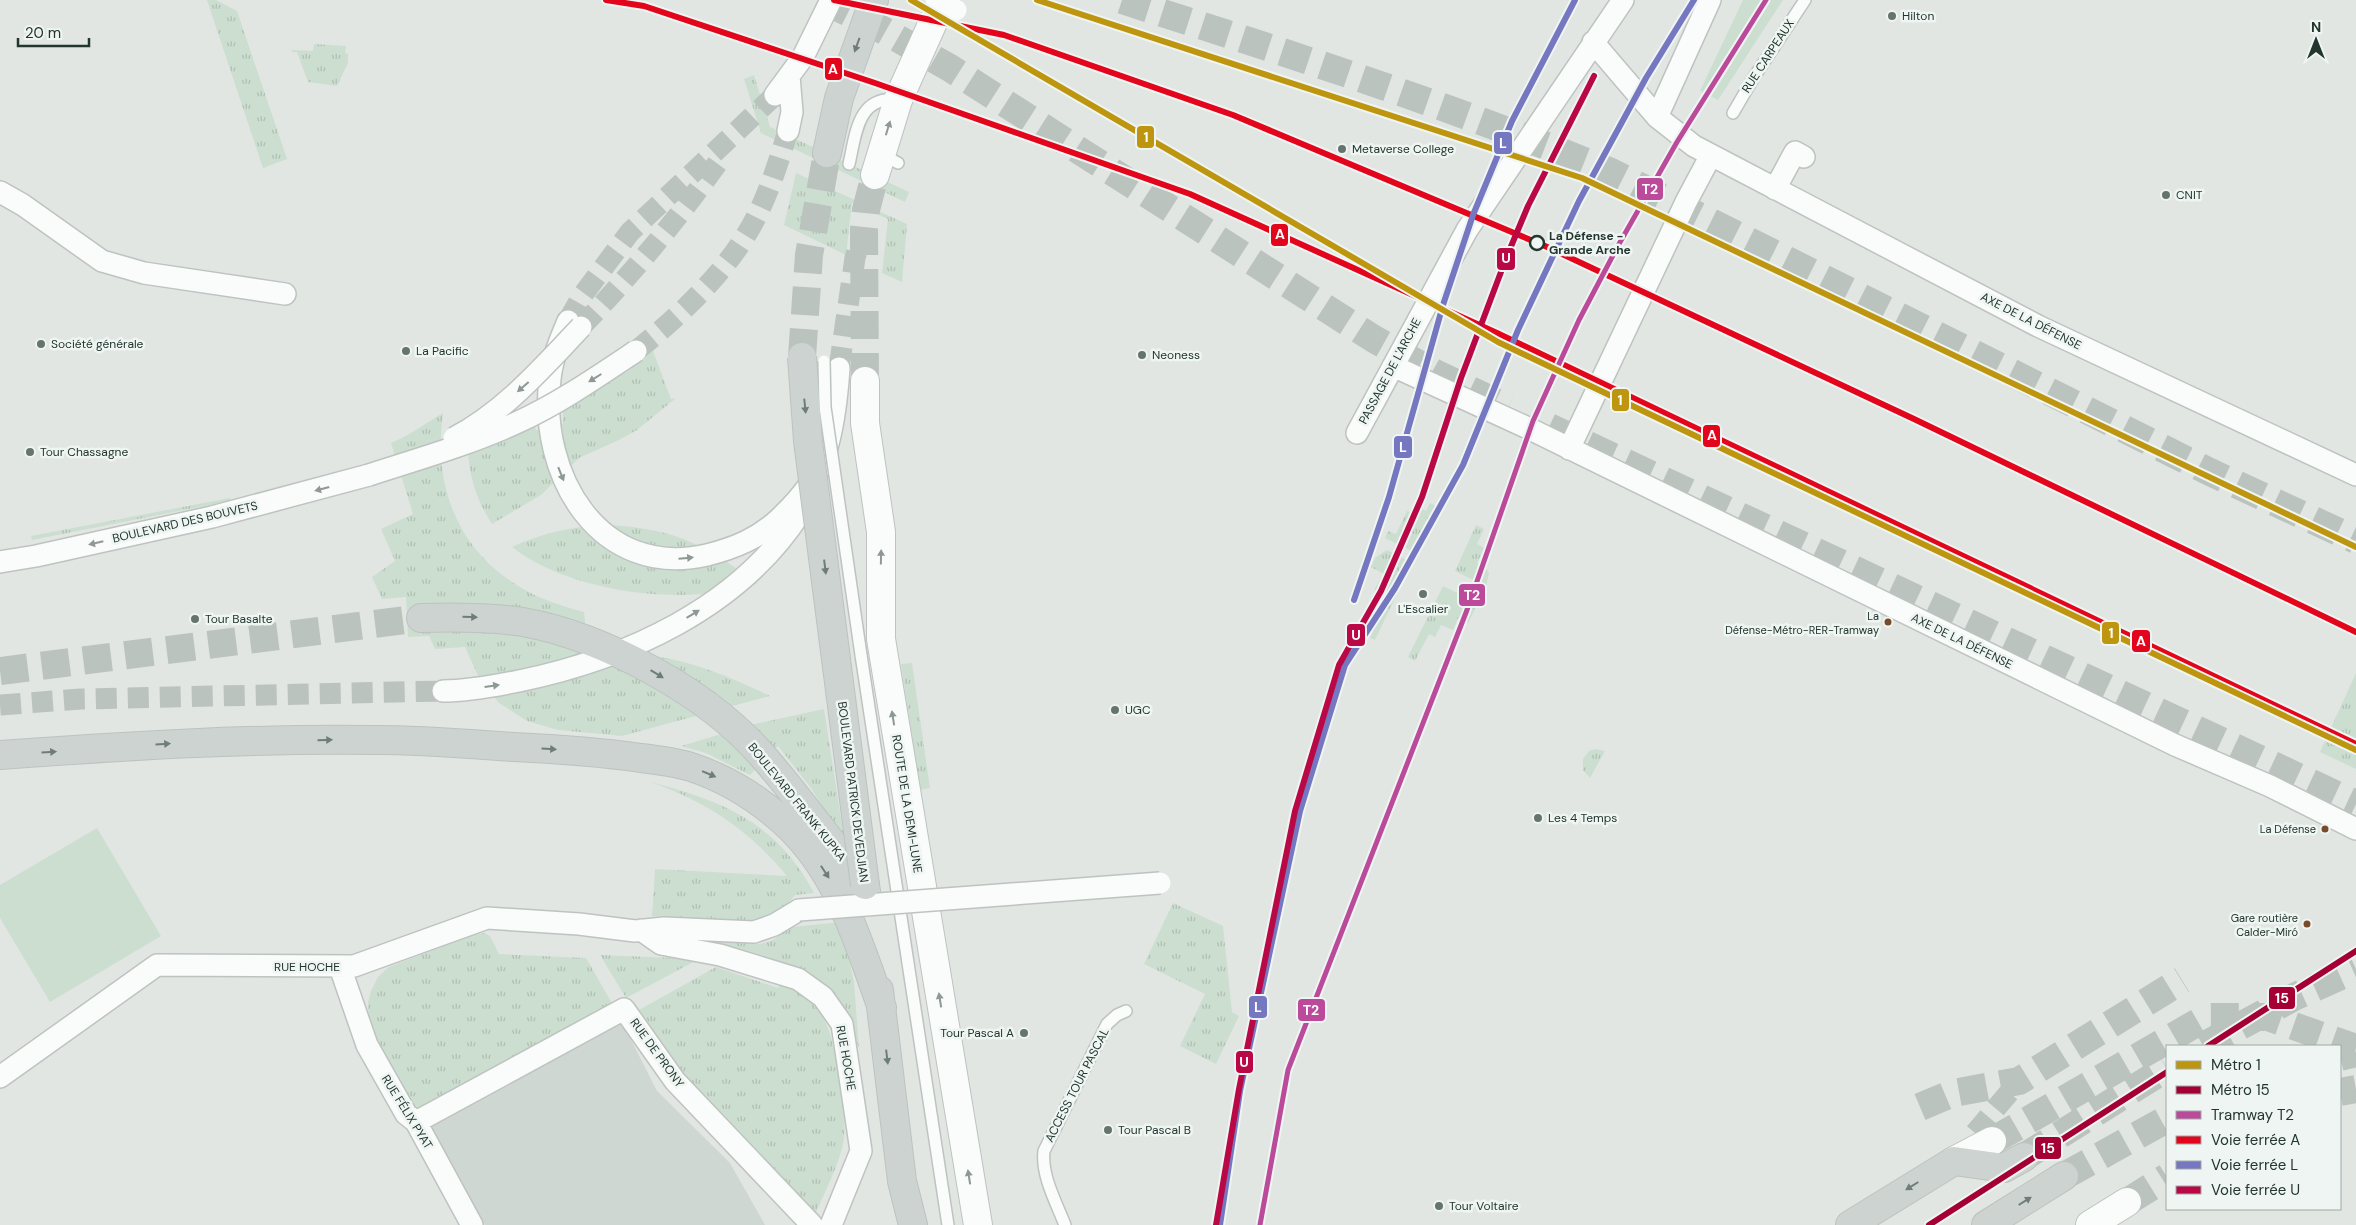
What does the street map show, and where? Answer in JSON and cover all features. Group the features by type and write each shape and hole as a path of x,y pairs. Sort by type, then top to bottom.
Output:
{"main road":[{"path":"838,158 839,98 874,0"},
{"name":"BOULEVARD PATRICK DEVEDJIAN","path":"821,362 808,441 882,1008 902,1181 913,1225"},
{"name":"BOULEVARD FRANK KUPKA","path":"421,618 472,617 523,622 568,633 613,650 650,670 712,710 760,754 865,885"},
{"path":"0,755 181,743 378,740 573,750 670,762 703,771 731,785 782,821 825,871 854,930 882,1008"},
{"path":"1850,1225 1954,1160 2004,1168 2024,1157"},
{"path":"1986,1225 2064,1176"},
{"path":"898,1225 902,1181"}],"street":[{"path":"775,95 803,57 832,0"},
{"path":"884,164 898,100 950,5 936,0"},
{"name":"PASSAGE DE L'ARCHE","path":"1357,433 1467,230 1623,0"},
{"path":"1657,117 1710,0"},
{"name":"AXE DE LA DÉFENSE","path":"1593,42 1657,117 1694,146 2038,326 2356,475"},
{"path":"788,131 792,112 789,76"},
{"path":"1569,449 1686,202 1711,155"},
{"path":"1775,189 1796,162"},
{"path":"0,192 23,205 102,261 144,272 285,294"},
{"path":"369,475 428,452 464,433 492,414 530,381 575,324 559,343 551,372 550,426 557,464 570,493 586,518 608,537 637,553 666,559 680,559 738,547 787,521"},
{"path":"369,475 471,442 517,422 574,391 636,352"},
{"path":"443,691 496,685 546,675 633,646 669,629 706,607 737,583 787,521 806,503 825,456 833,420 821,362"},
{"name":"AXE DE LA DÉFENSE","path":"1393,366 1569,449 2175,745 2270,786 2356,829"},
{"name":"ROUTE DE LA DEMI-LUNE","path":"865,381 865,423 881,532 881,639 978,1225"},
{"name":"BOULEVARD DES BOUVETS","path":"0,562 36,556 222,514 369,475"},
{"name":"RUE HOCHE","path":"0,1077 157,965 354,966 487,918 642,930 664,928 754,932 774,925 799,910 1160,883"},
{"name":"RUE HOCHE","path":"642,930 661,944 720,955 798,979 823,997 842,1024 861,1151 832,1225"},
{"name":"RUE FÉLIX PYAT","path":"340,967 367,1045 406,1114 416,1122 472,1225"},
{"name":"RUE DE PRONY","path":"416,1122 624,1009 675,1081 812,1225"},
{"path":"1954,1160 1983,1140"},
{"path":"2090,1225 2128,1205 2103,1225"}],"lane":[{"name":"RUE CARPEAUX","path":"1733,113 1754,77 1805,0"},
{"path":"838,158 857,130 866,111 877,100 884,98 898,100"},
{"path":"821,362 825,407 861,655 948,1225"},
{"path":"923,898 972,895"},
{"name":"ACCESS TOUR PASCAL","path":"1064,1225 1045,1172 1044,1151 1108,1024 1117,1014 1126,1011"}],"shaded area":[{"path":"621,1020 657,1091 730,1163 765,1225 485,1225 432,1130 432,1124"}],"green space":[{"path":"207,0 216,0 237,11 287,159 263,168"},
{"path":"1743,0 1783,0 1718,100 1700,91"},
{"path":"314,44 346,46 345,53 348,54 348,63 337,86 308,82 297,52 291,52 293,50 313,51"},
{"path":"754,75 770,127 909,192 905,202 761,133 744,79"},
{"path":"796,173 907,224 902,282 882,273 888,219 852,203 846,255 784,225"},
{"path":"653,351 671,399 676,398 637,430 579,458 541,495 492,524 482,507 475,489 470,470 468,450 534,421 536,430 563,423 563,406 628,371"},
{"path":"443,413 442,465 446,489 454,512 465,534 480,554 498,572 520,587 543,599 584,612 589,654 654,656 684,662 742,683 770,696 622,736 558,730 527,721 499,703 480,680 465,647 435,649 429,636 408,637 406,597 382,599 372,577 395,561 381,529 413,514 391,443"},
{"path":"230,498 230,501 32,540 31,536"},
{"path":"1430,503 1438,507 1416,553 1385,538 1388,531 1396,534 1407,511 1415,515 1419,507 1426,511"},
{"path":"603,525 641,528 678,537 716,555 757,583 729,591 698,594 665,595 631,592 565,576 536,563 512,547 556,532 579,527"},
{"path":"1476,525 1484,529 1477,544 1484,548 1477,563 1485,567 1489,573 1486,586 1455,571"},
{"path":"1387,550 1409,561 1406,568 1409,569 1375,640 1370,638 1376,623 1372,620 1375,588 1384,574 1371,567 1376,557"},
{"path":"1443,586 1478,603 1468,623 1458,618 1453,630 1441,625 1435,637 1429,634 1415,661 1408,657"},
{"path":"912,663 930,788 920,790 901,664"},
{"path":"2356,673 2356,769 2320,752"},
{"path":"824,709 845,844 811,788 778,746 750,775 706,753 681,746 755,724"},
{"path":"1596,749 1605,751 1590,778 1583,770 1583,759 1589,751"},
{"path":"650,782 702,798 746,818 783,849 799,869 814,893 795,895 787,905 761,920 716,920 652,916 655,869 787,876 758,845 726,819 690,798"},
{"path":"97,828 161,936 50,1002 0,918 0,885"},
{"path":"1173,903 1223,926 1232,1012 1239,1016 1216,1064 1180,1046 1205,994 1144,964"},
{"path":"841,922 854,982 859,1049 849,1023 837,1002 822,986 805,973 764,956 715,942 759,944 771,941 792,927"},
{"path":"484,933 490,936 499,954 586,958 613,1005 420,1110 411,1108 369,1026 368,1002 371,991 378,977 389,967 475,934"},
{"path":"600,955 699,959 626,998"},
{"path":"716,967 778,988 780,984 796,991 809,1000 825,1022 834,1049 843,1110 844,1138 836,1166 814,1214 680,1071 637,1011"}],"tunnel":[{"path":"823,0 881,29 950,68 1374,339 1435,373 1508,408"},
{"path":"1122,0 1307,60 1430,103 1611,172 2210,472 2356,540"},
{"path":"568,321 582,296 630,232 775,95"},
{"path":"636,351 690,304 723,268 737,248 750,228 765,198 788,131"},
{"path":"802,357 809,255 827,153"},
{"path":"581,327 653,247 719,161"},
{"path":"865,381 864,229 866,210 875,175"},
{"path":"839,368 855,258 864,229"},
{"path":"1549,427 2356,804"},
{"path":"0,671 421,618"},
{"path":"0,705 81,699 443,691"},
{"path":"2205,1045 2296,996 2356,969"},
{"path":"1920,1107 1953,1093 2019,1081 2182,980"},
{"path":"1992,1141 2207,1017 2268,1017 2356,1048"},
{"path":"2341,1057 2356,1053"},
{"path":"2024,1157 2166,1069"},
{"path":"1975,1133 2019,1081"},
{"path":"2341,1092 2356,1089"},
{"path":"2064,1176 2166,1120"},
{"path":"2127,1202 2166,1178"}],"metro line":[{"name":"1","path":"911,0 1498,342 2356,750"},
{"name":"1","path":"1037,0 1582,178 2356,547"},
{"name":"15","path":"2210,1045 2356,951"},
{"name":"15","path":"1929,1225 2166,1073"}],"tram line":[{"name":"T2","path":"1260,1225 1288,1070 1467,610 1533,421 1579,320 1619,244 1677,142 1766,0"}],"rail line":[{"name":"A","path":"606,0 644,6 875,83 1190,194 1497,333 2356,744"},
{"name":"A","path":"834,0 1004,35 1233,115 1545,246 1914,419 2356,632"},
{"name":"L","path":"1354,600 1389,497 1443,305 1473,215 1512,121 1575,0"},
{"name":"L","path":"1220,1225 1240,1091 1300,811 1345,665 1395,588 1463,465 1518,330 1579,201 1646,78 1694,0"},
{"name":"U","path":"1216,1225 1239,1089 1295,811 1339,665 1381,591 1422,497 1461,378 1507,256 1528,206 1594,76"}],"place":[{"name":"Hilton","path":"1892,16"},
{"name":"Metaverse College","path":"1342,149"},
{"name":"CNIT","path":"2166,195"},
{"name":"La Défense - Grande Arche","path":"1537,243"},
{"name":"Société générale","path":"41,344"},
{"name":"La Pacific","path":"406,351"},
{"name":"Neoness","path":"1142,355"},
{"name":"Tour Chassagne","path":"30,452"},
{"name":"L'Escalier","path":"1423,594"},
{"name":"Tour Basalte","path":"195,619"},
{"name":"La Défense-Métro-RER-Tramway","path":"1888,622"},
{"name":"UGC","path":"1115,710"},
{"name":"Les 4 Temps","path":"1538,818"},
{"name":"La Défense","path":"2325,829"},
{"name":"Gare routière Calder-Miró","path":"2307,924"},
{"name":"Tour Pascal A","path":"1024,1033"},
{"name":"Tour Pascal B","path":"1108,1130"},
{"name":"Tour Voltaire","path":"1439,1206"}]}
